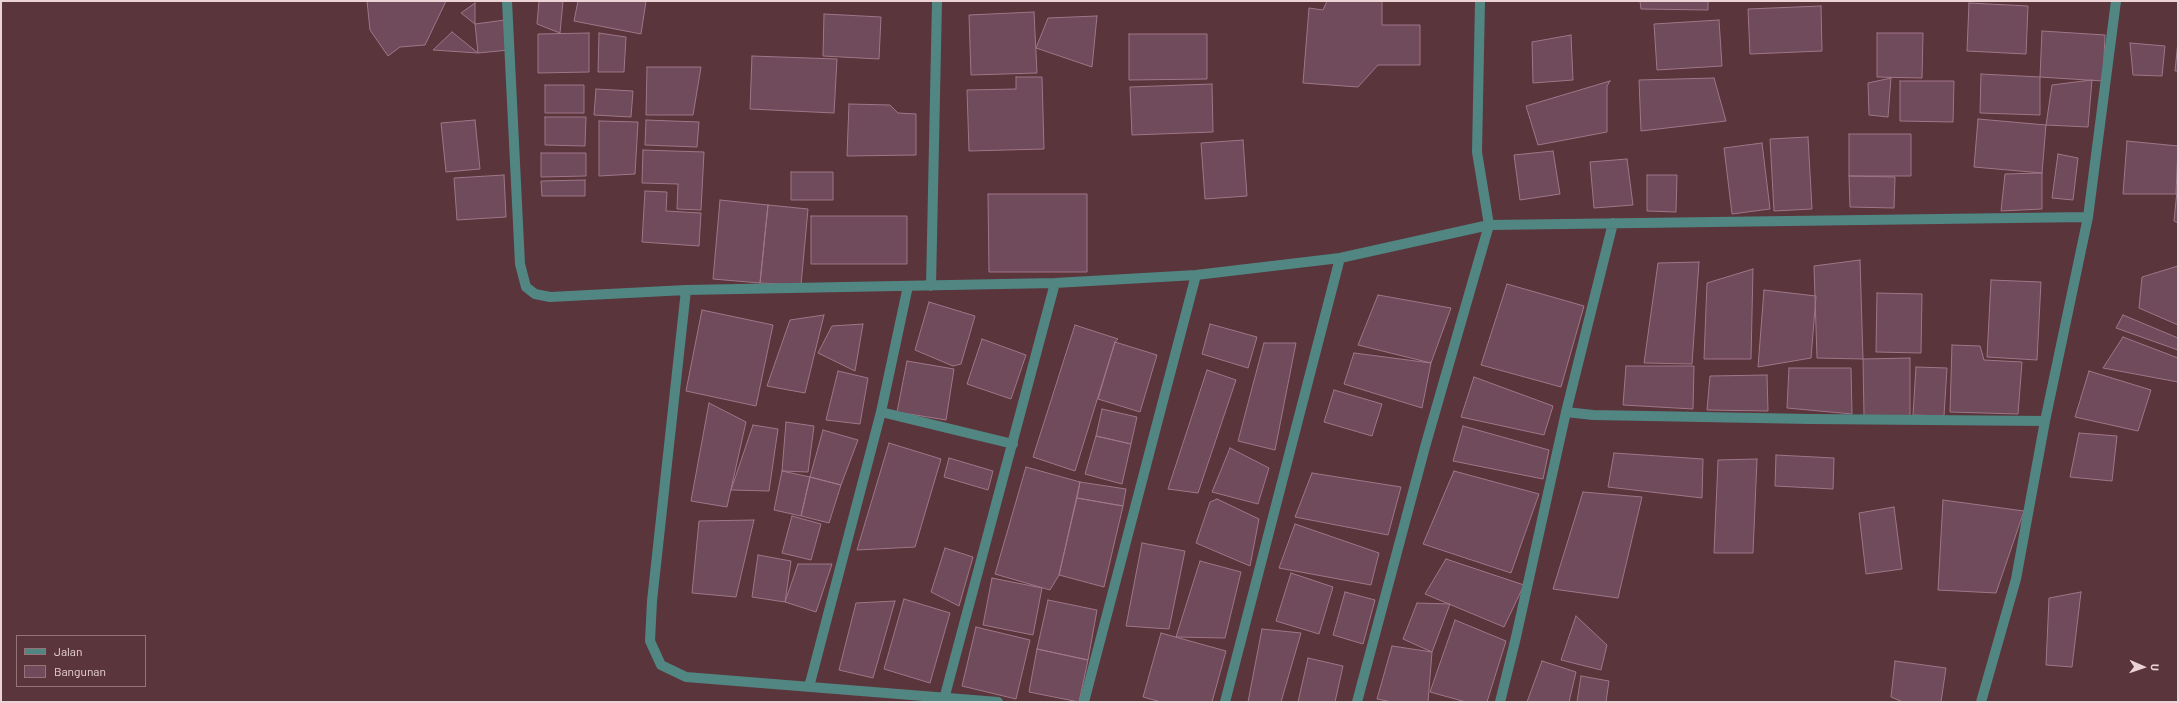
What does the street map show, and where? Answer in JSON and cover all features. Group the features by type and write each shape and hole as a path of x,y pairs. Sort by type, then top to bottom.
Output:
{"street":[{"path":"507,1 520,264 526,287 535,294 550,297 686,290 1055,283 1196,275 1340,258 1489,225 2088,217"},
{"path":"931,286 937,1"},
{"path":"1356,702 1425,447 1489,225 1477,152 1480,1"},
{"path":"1982,702 2016,579 2045,421 2088,217 2116,1"},
{"path":"1500,702 1566,412 1613,223"},
{"path":"1225,702 1340,258"},
{"path":"1084,702 1196,275"},
{"path":"944,699 1055,283"},
{"path":"809,687 881,412 908,286"},
{"path":"686,290 652,601 650,641 661,665 686,677 944,699 998,702"},
{"path":"881,412 1013,444"},
{"path":"1566,412 1593,415 2045,421"}],"building":[{"path":"367,1 446,1 425,45 400,47 388,56 370,30"},
{"path":"539,1 563,1 560,33 537,24"},
{"path":"578,1 646,1 641,34 574,21"},
{"path":"1327,1 1382,1 1382,25 1420,25 1420,65 1378,65 1358,87 1303,83 1309,8 1323,10"},
{"path":"1640,1 1708,1 1708,10 1641,9"},
{"path":"475,3 475,24 461,13"},
{"path":"1969,3 2028,6 2026,54 1967,51"},
{"path":"1821,6 1822,51 1750,54 1748,9"},
{"path":"1034,12 1037,73 971,75 969,15"},
{"path":"824,14 881,17 879,59 823,56"},
{"path":"1097,16 1092,67 1036,48 1048,18"},
{"path":"505,20 509,50 478,53 475,24"},
{"path":"1719,20 1722,66 1657,70 1654,24"},
{"path":"2042,31 2105,35 2103,81 2040,77"},
{"path":"452,32 478,53 433,50"},
{"path":"589,33 589,72 538,73 538,34"},
{"path":"599,33 626,37 624,72 598,72"},
{"path":"1877,33 1923,33 1922,78 1877,77"},
{"path":"1129,34 1207,34 1207,79 1129,80"},
{"path":"1571,35 1573,80 1533,83 1532,42"},
{"path":"2178,41 2178,71 2175,71"},
{"path":"2130,43 2165,46 2162,76 2133,75"},
{"path":"752,56 837,59 834,113 750,109"},
{"path":"647,67 701,67 693,115 646,115"},
{"path":"1981,74 2040,77 2040,115 1980,113"},
{"path":"1016,77 1042,77 1044,149 969,151 967,90 1016,89"},
{"path":"1714,78 1726,121 1641,131 1639,80"},
{"path":"1891,78 1888,117 1869,115 1868,83"},
{"path":"2092,80 2088,127 2046,125 2052,85"},
{"path":"1610,81 1607,86 1607,132 1538,145 1526,106"},
{"path":"1900,81 1954,81 1953,122 1900,121"},
{"path":"1212,84 1213,132 1132,135 1130,87"},
{"path":"545,85 584,85 584,113 545,113"},
{"path":"596,89 633,91 631,117 594,115"},
{"path":"849,104 890,105 898,113 916,114 916,155 847,156"},
{"path":"545,117 586,117 585,146 545,145"},
{"path":"1978,119 2046,125 2042,173 1974,167"},
{"path":"475,120 480,169 446,172 441,123"},
{"path":"646,120 699,122 697,147 645,145"},
{"path":"599,121 638,122 635,174 599,176"},
{"path":"1849,134 1911,134 1911,176 1849,176"},
{"path":"1808,137 1812,209 1774,211 1770,139"},
{"path":"1243,140 1247,196 1205,199 1201,143"},
{"path":"2127,141 2178,146 2176,194 2123,194"},
{"path":"1762,143 1770,209 1732,214 1724,148"},
{"path":"643,150 704,152 701,210 677,209 678,184 642,183"},
{"path":"1553,151 1560,194 1520,200 1514,155"},
{"path":"541,153 586,153 586,176 541,177"},
{"path":"2058,154 2078,158 2073,200 2052,198"},
{"path":"1627,159 1633,205 1594,208 1590,162"},
{"path":"791,172 833,172 833,200 791,200"},
{"path":"2042,173 2042,209 2001,211 2005,174"},
{"path":"504,175 506,217 457,220 454,178"},
{"path":"1647,175 1677,175 1676,212 1647,211"},
{"path":"1849,176 1895,177 1894,208 1850,207"},
{"path":"585,180 585,196 542,196 541,181"},
{"path":"2178,181 2178,223 2174,221"},
{"path":"645,191 667,192 666,211 701,213 699,246 642,242"},
{"path":"988,194 1087,194 1087,272 989,272"},
{"path":"720,200 768,205 760,283 713,279"},
{"path":"768,205 808,209 801,285 760,283"},
{"path":"811,216 907,216 907,264 811,264"},
{"path":"1860,260 1863,359 1817,358 1814,266"},
{"path":"1699,262 1692,364 1644,363 1658,263"},
{"path":"2178,266 2178,325 2139,308 2142,277"},
{"path":"1753,269 1751,359 1704,359 1707,283"},
{"path":"1991,280 2041,282 2037,360 1987,357"},
{"path":"1507,284 1584,306 1561,387 1481,365"},
{"path":"1764,290 1816,296 1811,358 1758,367"},
{"path":"1877,293 1922,294 1921,353 1876,352"},
{"path":"1378,295 1451,308 1431,363 1358,345"},
{"path":"929,302 975,316 961,364 953,366 915,350"},
{"path":"702,310 773,325 756,406 686,391"},
{"path":"824,315 805,393 767,386 790,320"},
{"path":"2123,315 2178,338 2178,350 2116,328"},
{"path":"863,324 855,371 818,353 832,326"},
{"path":"1210,324 1257,337 1248,368 1202,354"},
{"path":"1075,325 1118,339 1115,342 1075,471 1033,457"},
{"path":"2123,337 2178,358 2178,382 2103,368"},
{"path":"982,339 1026,355 1011,399 967,384"},
{"path":"1115,342 1157,355 1140,412 1098,399"},
{"path":"1264,343 1296,343 1275,450 1238,441"},
{"path":"1952,345 1980,346 1984,360 2022,362 2018,414 1950,412"},
{"path":"1354,353 1431,363 1422,408 1344,384"},
{"path":"1910,358 1910,416 1864,416 1863,359"},
{"path":"907,361 954,369 946,420 897,412"},
{"path":"1626,366 1694,366 1693,409 1623,405"},
{"path":"1916,367 1947,368 1944,416 1913,415"},
{"path":"1789,368 1851,368 1852,414 1787,408"},
{"path":"1207,370 1236,380 1198,493 1168,489"},
{"path":"838,371 868,378 860,424 826,420"},
{"path":"2089,371 2151,390 2138,431 2075,417"},
{"path":"1767,375 1768,411 1707,410 1710,376"},
{"path":"1474,377 1553,406 1544,435 1461,417"},
{"path":"1334,390 1382,404 1372,436 1324,422"},
{"path":"709,403 746,422 727,507 691,501"},
{"path":"1102,409 1137,417 1131,444 1096,436"},
{"path":"786,422 814,426 808,472 782,471"},
{"path":"753,425 778,429 769,491 731,490"},
{"path":"1463,426 1549,450 1543,479 1453,461"},
{"path":"823,430 858,440 841,485 810,477"},
{"path":"2079,433 2117,436 2112,481 2070,477"},
{"path":"1096,436 1131,444 1122,484 1085,474"},
{"path":"889,443 941,459 915,547 857,550"},
{"path":"1230,448 1269,468 1258,504 1212,492"},
{"path":"1614,453 1703,459 1702,498 1608,487"},
{"path":"1776,455 1834,458 1833,489 1775,486"},
{"path":"949,458 993,471 988,490 944,477"},
{"path":"1757,459 1753,553 1714,553 1718,460"},
{"path":"1026,467 1080,482 1059,575 1050,590 995,574"},
{"path":"782,471 810,477 801,516 774,510"},
{"path":"1454,471 1539,494 1511,573 1423,544"},
{"path":"1312,473 1401,487 1388,535 1295,517"},
{"path":"810,477 841,485 829,523 801,516"},
{"path":"1080,482 1126,489 1123,506 1077,498"},
{"path":"1583,492 1642,497 1618,598 1553,589"},
{"path":"1077,498 1123,506 1104,587 1059,575"},
{"path":"1217,499 1259,519 1250,566 1196,543 1210,502"},
{"path":"1943,500 2024,511 1996,593 1938,590"},
{"path":"1894,507 1902,569 1866,574 1859,513"},
{"path":"792,516 821,524 811,560 782,553"},
{"path":"754,520 736,597 692,593 699,521"},
{"path":"1295,524 1379,553 1371,585 1279,568"},
{"path":"1142,543 1185,551 1169,629 1126,626"},
{"path":"945,548 973,557 959,606 931,592"},
{"path":"758,555 791,561 785,602 752,597"},
{"path":"1446,559 1524,585 1504,627 1425,594"},
{"path":"1200,561 1241,572 1225,638 1176,637"},
{"path":"798,564 832,564 816,612 785,602"},
{"path":"1291,573 1333,587 1319,634 1276,621"},
{"path":"992,578 1042,588 1033,635 983,625"},
{"path":"1345,592 1375,600 1363,644 1333,635"},
{"path":"2081,592 2072,667 2046,665 2049,598"},
{"path":"904,599 950,613 930,683 884,669"},
{"path":"1048,600 1097,610 1088,660 1037,649"},
{"path":"895,601 873,678 839,670 856,603"},
{"path":"1417,603 1450,604 1432,652 1403,639"},
{"path":"1576,616 1607,645 1601,670 1561,660"},
{"path":"1455,620 1506,641 1487,702 1466,702 1430,692"},
{"path":"976,627 1030,640 1016,699 962,686"},
{"path":"1262,629 1301,633 1281,702 1248,702"},
{"path":"1161,633 1226,651 1212,702 1161,702 1143,697"},
{"path":"1392,646 1432,652 1428,702 1392,702 1377,699"},
{"path":"1037,649 1088,660 1079,702 1029,692"},
{"path":"1308,658 1343,666 1335,702 1298,702"},
{"path":"1542,661 1576,672 1569,702 1527,702"},
{"path":"1895,661 1946,668 1941,702 1903,702 1891,697"},
{"path":"1581,676 1609,681 1606,702 1577,702"}]}
